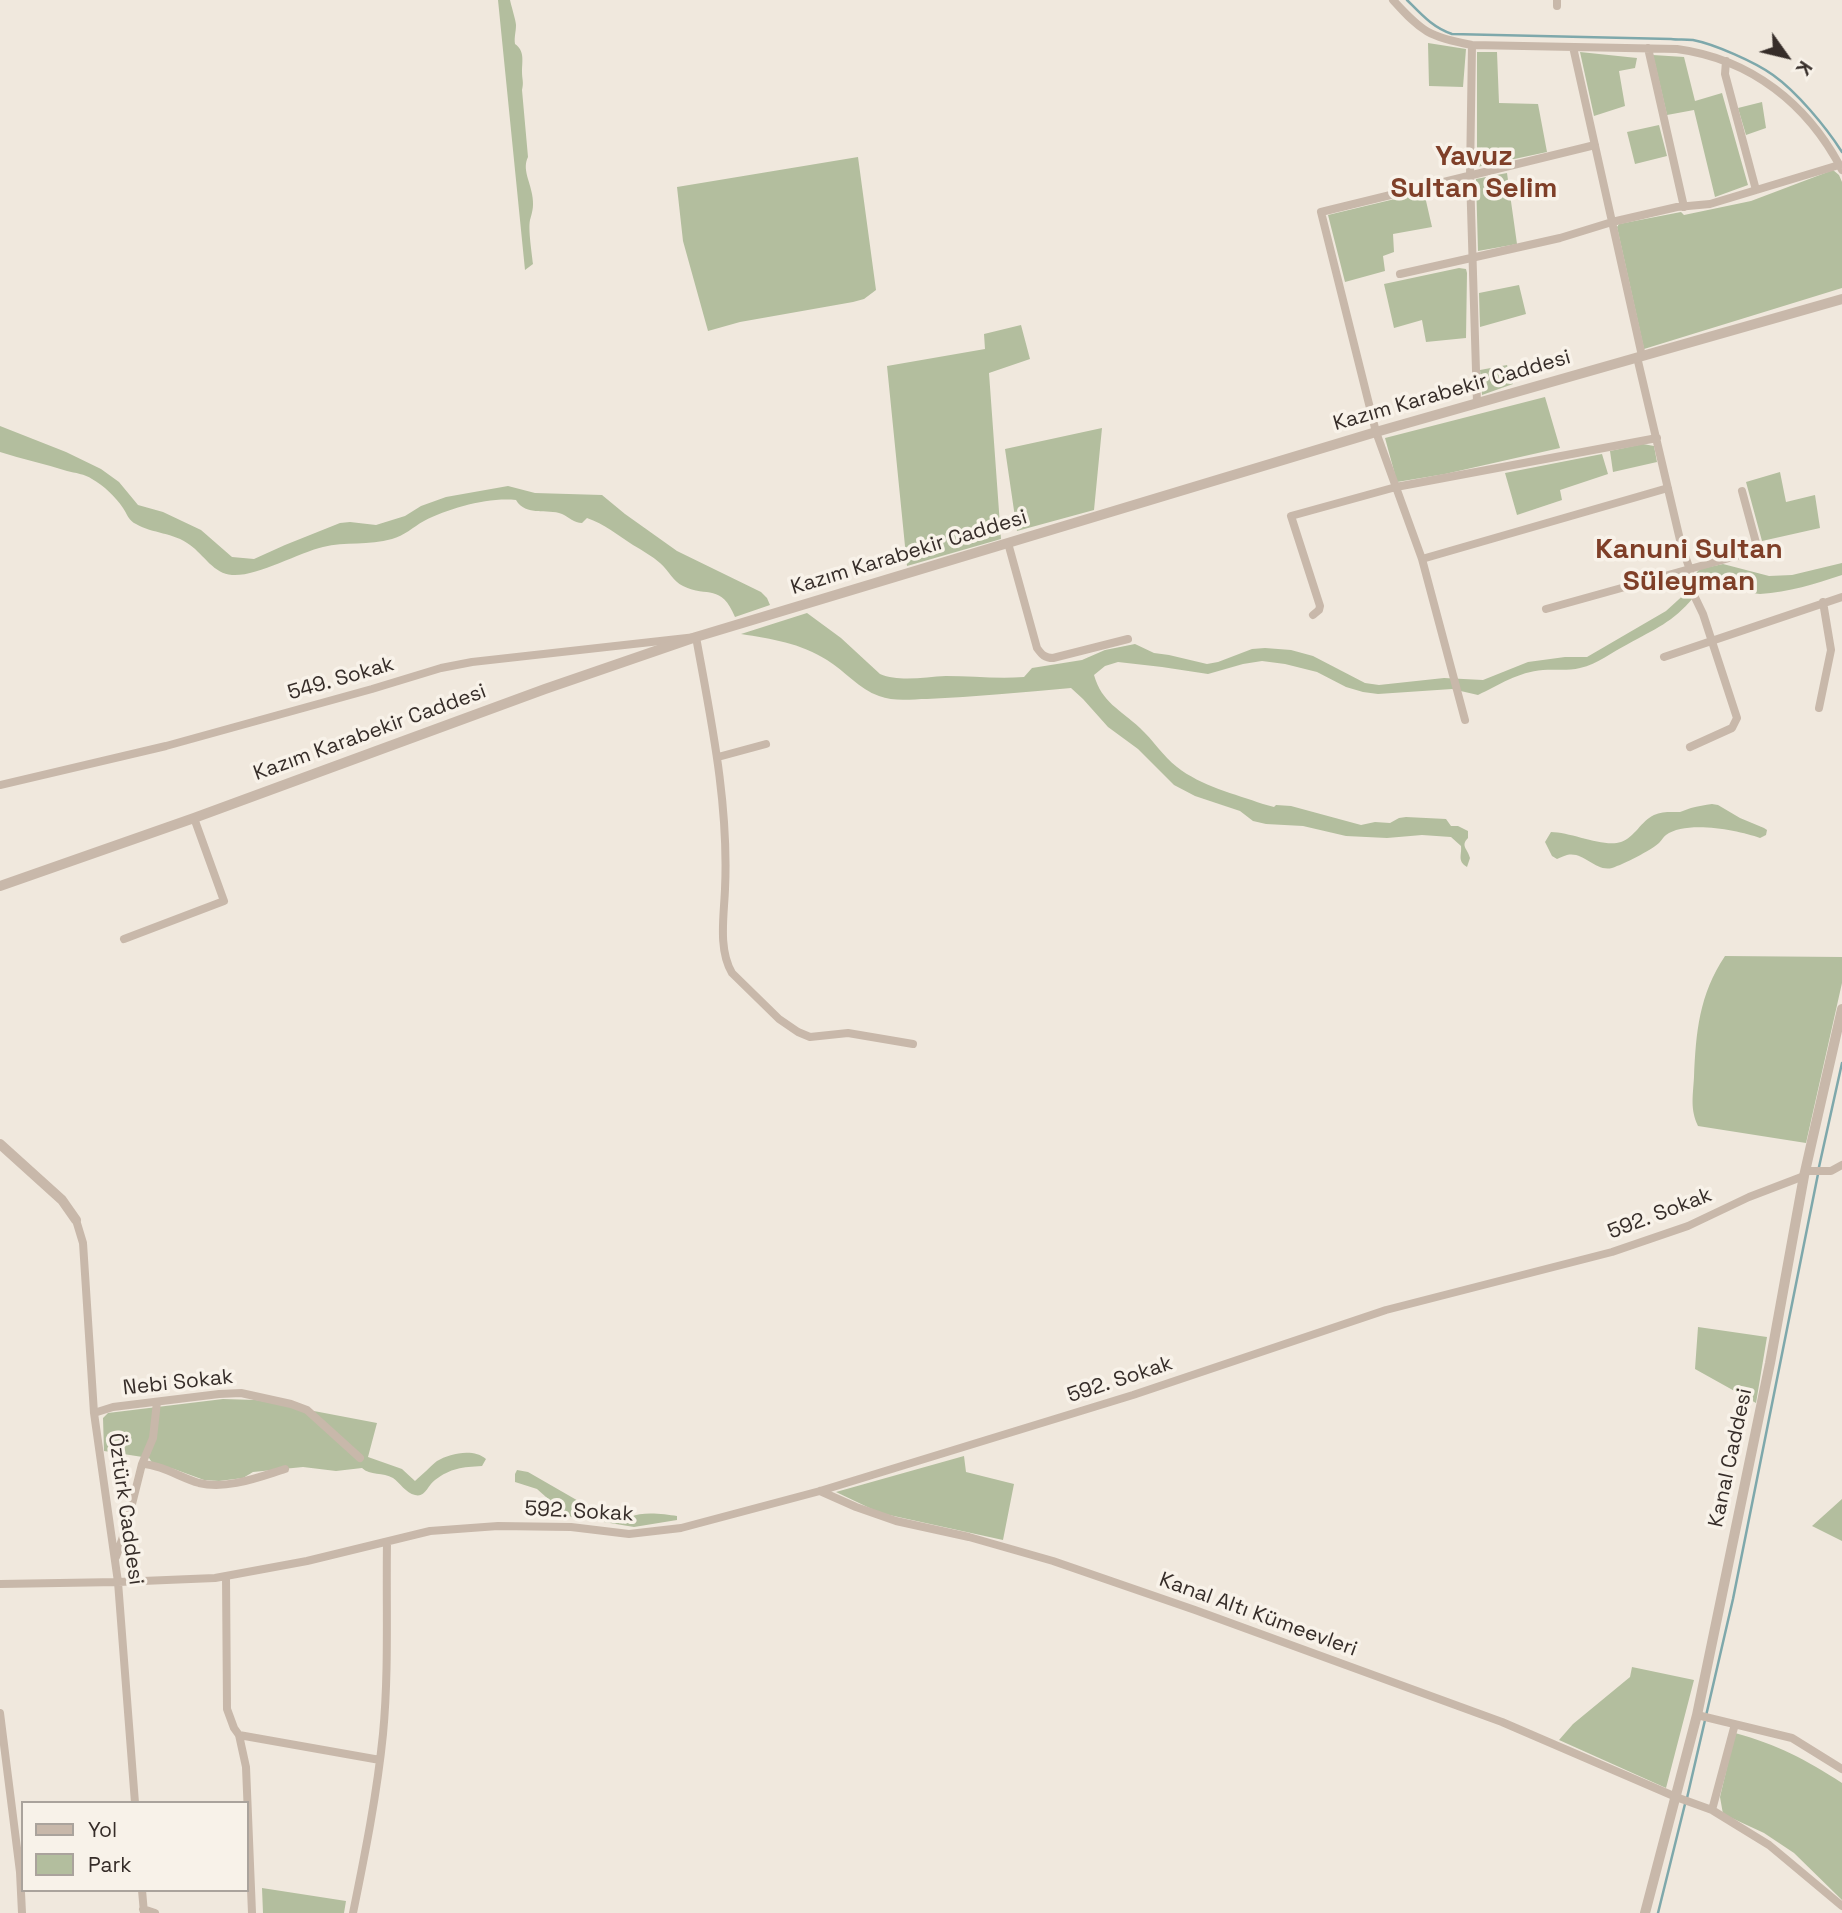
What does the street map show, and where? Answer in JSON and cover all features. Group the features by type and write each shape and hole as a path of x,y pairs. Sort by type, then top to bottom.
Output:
{"street":[{"path":"1393,0 1414,23 1444,40 1472,45 1694,51 1726,61 1770,84 1791,101 1824,139 1841,167 1710,204 1612,222 1560,239 1400,274"},
{"path":"1472,45 1470,176 1477,403"},
{"path":"1573,47 1681,544 1690,570 1692,589 1736,715 1737,722 1732,728 1690,747"},
{"path":"1648,48 1684,207"},
{"path":"1726,61 1726,74 1756,190"},
{"path":"1465,720 1422,559 1377,432 1321,212 1595,145"},
{"name":"Kazım Karabekir Caddesi","path":"0,886 696,637 1377,432 1842,299"},
{"path":"1313,615 1320,606 1291,516 1396,487 1657,438"},
{"path":"1422,559 1668,488"},
{"path":"1546,609 1758,550 1742,491"},
{"path":"1008,543 1037,648 1047,658 1128,639"},
{"path":"1664,657 1842,597"},
{"path":"1819,708 1831,650 1823,602"},
{"path":"696,637 723,799 723,934 725,958 732,973 779,1019 810,1037 848,1032 913,1044"},
{"name":"549. Sokak","path":"0,785 166,746 441,668 472,662 696,637"},
{"path":"718,757 766,744"},
{"path":"124,939 224,901 194,818"},
{"name":"Kanal Caddesi","path":"1645,1913 1698,1716 1842,1009"},
{"path":"0,1144 62,1200 76,1220"},
{"name":"592. Sokak","path":"0,1584 215,1578 430,1531 498,1526 571,1527 629,1534 681,1528 820,1491 1133,1395 1386,1310 1612,1252 1688,1226 1749,1196 1808,1173 1831,1171 1842,1165"},
{"name":"Öztürk Caddesi","path":"76,1220 83,1243 94,1413 118,1582 135,1801"},
{"name":"Nebi Sokak","path":"94,1413 113,1407 241,1393 307,1410 360,1458"},
{"path":"115,1560 142,1464 153,1438 157,1402"},
{"path":"142,1464 209,1484 250,1480 285,1469"},
{"name":"Kanal Altı Kümeevleri","path":"820,1491 896,1521 969,1537 1053,1561 1502,1722 1712,1810 1769,1845 1842,1906"},
{"path":"353,1913 380,1760 385,1692 387,1542"},
{"path":"226,1576 228,1709 239,1735 246,1767 247,1801"},
{"path":"0,1713 20,1872 22,1913"},
{"path":"1698,1716 1792,1738 1842,1769"},
{"path":"1712,1810 1732,1724"},
{"path":"239,1735 380,1760"},
{"path":"248,1816 252,1913"},
{"path":"142,1892 143,1911 155,1913"}],"green space":[{"path":"498,0 510,0 516,23 515,44 522,56 528,157 526,171 533,204 529,230 533,264 525,270"},
{"path":"1428,43 1466,49 1463,87 1429,86"},
{"path":"1477,52 1497,52 1499,103 1538,104 1547,152 1477,167"},
{"path":"1580,52 1637,58 1635,68 1619,71 1625,106 1594,116"},
{"path":"1653,55 1684,57 1695,101 1722,93 1748,185 1715,197 1694,110 1667,115"},
{"path":"1762,102 1766,128 1746,135 1738,108"},
{"path":"1659,125 1667,156 1635,164 1627,132"},
{"path":"858,157 876,290 864,299 853,302 740,322 708,331 683,241 677,187"},
{"path":"1833,170 1842,182 1842,288 1644,349 1617,227 1619,224 1681,212 1684,215 1751,201"},
{"path":"1507,173 1517,244 1478,251 1476,179"},
{"path":"1424,192 1432,227 1393,234 1394,252 1383,256 1385,271 1345,282 1328,215"},
{"path":"1459,268 1466,269 1467,273 1466,338 1426,342 1422,320 1394,328 1384,284"},
{"path":"1519,285 1526,314 1480,327 1479,293"},
{"path":"1021,325 1030,359 989,373 1001,539 907,566 887,366 985,349 984,334"},
{"path":"1507,365 1513,384 1482,395 1480,370"},
{"path":"1545,397 1560,448 1397,482 1385,438"},
{"path":"0,426 101,469 119,482 138,505 163,512 201,530 232,557 254,559 340,523 376,525 405,516 421,506 446,497 508,486 535,493 602,495 677,551 761,592 770,605 735,617 730,606 719,595 680,584 654,558 599,523 587,518 579,523 556,512 525,509 516,500 469,504 434,516 392,539 331,545 265,569 242,575 226,574 214,568 183,541 134,523 113,495 89,477 0,452"},
{"path":"1102,428 1094,510 1017,531 1005,449"},
{"path":"1643,444 1654,446 1657,462 1613,472 1610,451"},
{"path":"1602,454 1608,474 1560,490 1562,500 1517,515 1505,473"},
{"path":"1780,472 1786,502 1815,495 1820,528 1762,541 1746,482"},
{"path":"1842,563 1842,575 1771,593 1760,594 1721,581 1699,591 1691,583 1693,576 1700,569 1723,564 1769,576 1792,575"},
{"path":"1688,591 1693,598 1671,619 1599,661 1575,669 1525,673 1478,695 1452,689 1378,694 1363,692 1346,687 1317,672 1262,661 1208,674 1118,662 1105,666 1094,675 1097,685 1112,705 1140,728 1172,763 1186,774 1218,789 1263,804 1274,807 1291,806 1361,825 1390,823 1406,817 1446,819 1451,826 1468,831 1465,845 1470,858 1467,867 1461,860 1461,846 1451,837 1346,836 1303,826 1266,824 1253,821 1240,811 1195,796 1174,785 1138,749 1108,727 1071,688 945,698 891,699 865,689 834,664 807,649 741,634 807,613 841,638 880,674 895,678 1024,677 1032,668 1082,660 1105,650 1135,644 1154,653 1207,664 1252,649 1291,650 1313,656 1365,683 1379,685 1444,678 1483,680 1528,662 1587,657 1666,611"},
{"path":"1712,804 1764,828 1767,830 1766,835 1760,838 1739,832 1699,827 1675,830 1637,857 1612,868 1600,867 1573,855 1557,859 1552,856 1545,842 1551,832 1606,843 1621,842 1654,815"},
{"path":"1725,956 1842,957 1842,983 1806,1143 1698,1126 1693,1102 1700,1014 1709,985"},
{"path":"1698,1327 1767,1337 1756,1403 1695,1369"},
{"path":"223,1399 256,1400 377,1423 368,1457 402,1469 415,1481 437,1461 448,1456 469,1453 486,1459 482,1466 446,1473 435,1480 424,1493 415,1495 393,1478 362,1468 336,1471 303,1467 253,1472 243,1478 219,1481 204,1480 153,1464 149,1458 104,1451 103,1418 108,1413"},
{"path":"964,1456 966,1472 1014,1484 1003,1540 880,1513 836,1492"},
{"path":"517,1470 528,1472 594,1510 618,1512 631,1517 666,1514 677,1516 677,1520 634,1527 575,1519 564,1513 537,1489 515,1482"},
{"path":"1842,1499 1842,1541 1812,1526"},
{"path":"1632,1667 1694,1680 1666,1788 1559,1740 1573,1724 1630,1677"},
{"path":"1735,1733 1765,1742 1791,1754 1842,1783 1842,1900 1794,1853 1764,1833 1723,1814 1720,1797"},
{"path":"262,1888 346,1901 344,1913 263,1913"}],"waterway":[{"path":"1407,0 1433,24 1452,34 1693,40 1712,45 1756,65 1782,82 1810,111 1842,152"},
{"path":"1819,1167 1842,1063"},
{"path":"1687,1798 1733,1599 1818,1174"},
{"path":"1658,1913 1685,1804"}],"district":[{"name":"Yavuz Sultan Selim","path":"1474,173"},
{"name":"Kanuni Sultan Süleyman","path":"1689,566"}]}
